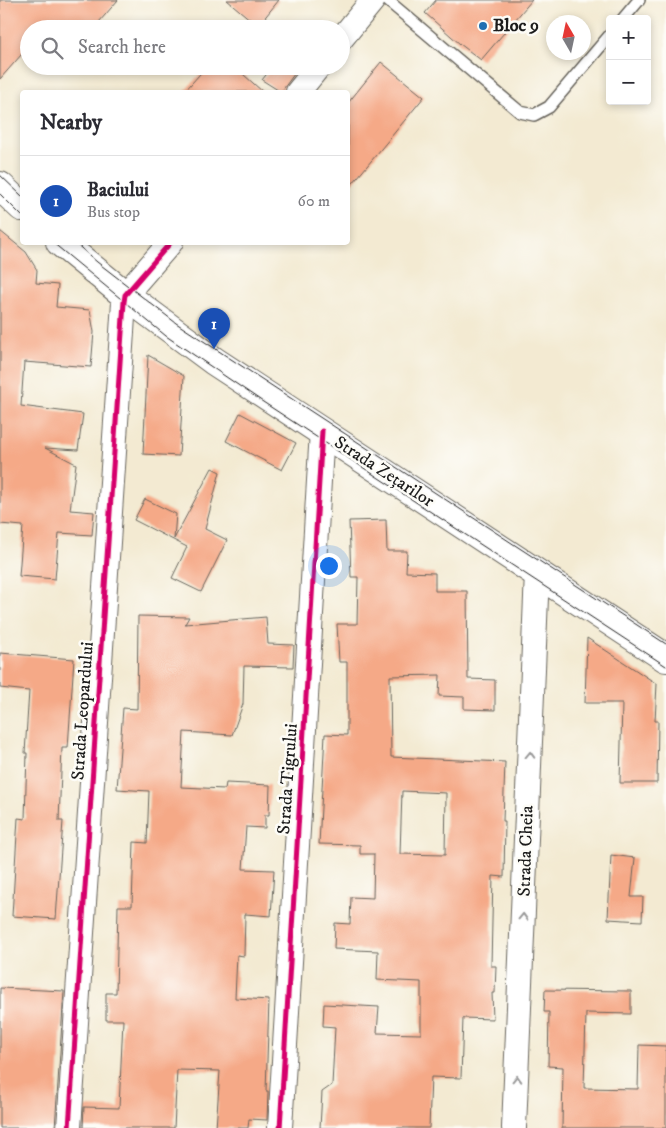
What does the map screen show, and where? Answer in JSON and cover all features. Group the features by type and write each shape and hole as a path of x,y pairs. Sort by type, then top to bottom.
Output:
{"main road":[{"path":"0,186 20,205"},
{"name":"Strada Zețarilor","path":"64,245 125,295 214,361 666,658"}],"street":[{"path":"350,28 372,0"},
{"path":"300,90 312,75"},
{"path":"125,295 168,245"},
{"name":"Strada Leopardului","path":"69,1128 125,295"},
{"name":"Strada Tigrului","path":"280,1128 322,432"},
{"name":"Strada Cheia","path":"514,1128 537,573"}],"lane":[{"path":"387,0 520,112 534,115 549,107 606,39"},
{"path":"626,15 639,0"}],"building":[{"path":"0,0 118,0 101,20 20,20 20,56 0,79"},
{"path":"227,0 279,0 263,20 251,20"},
{"name":"Bloc 9","path":"436,0 532,0 481,60 425,13"},
{"path":"381,62 424,97 350,187 350,101"},
{"path":"199,75 244,75 261,90 186,90"},
{"path":"266,75 293,75 282,90 278,90 262,80"},
{"path":"0,231 26,252 37,270 36,283 58,285 56,307 90,310 94,332 91,367 24,362 21,406 83,414 78,450 45,448 76,464 70,510 94,512 92,535 59,533 55,579 19,576 23,526 0,524"},
{"path":"148,355 184,376 179,456 143,454"},
{"path":"240,413 296,443 282,470 226,441"},
{"path":"212,468 220,472 205,529 227,540 201,592 172,578 187,547 134,520 145,499 176,514 174,539"},
{"path":"386,520 387,551 407,551 406,572 435,573 435,591 467,591 468,679 495,680 495,710 464,709 464,697 439,696 440,675 390,676 391,757 505,762 504,877 493,876 491,966 496,966 495,993 492,993 493,1019 463,1018 461,1078 431,1077 429,1128 320,1128 322,1092 332,1085 335,1027 323,1026 324,1004 379,1007 377,1033 421,1034 421,982 377,980 378,951 334,949 335,923 350,924 351,897 373,898 374,854 360,854 360,845 319,844 325,734 347,735 347,662 339,662 337,624 357,624 358,577 351,577 349,521","holes":["402,791 446,793 445,855 400,854"]},
{"path":"138,616 189,617 185,624 266,617 268,644 294,645 293,667 244,666 243,704 232,735 184,732 181,787 225,789 226,783 270,785 269,815 265,815 265,828 246,827 243,869 274,870 271,916 245,914 244,956 237,955 235,998 269,1000 267,1120 249,1119 248,1128 216,1128 220,1071 177,1070 174,1128 83,1128 84,1107 119,1108 123,1020 106,1020 106,993 116,993 118,906 132,906 134,842 147,843 149,791 117,789 123,708 137,709"},
{"path":"587,638 657,684 655,721 658,721 657,783 620,783 622,703 585,703"},
{"path":"0,653 74,659 68,748 62,748 59,821 63,821 56,919 12,916 18,818 25,819 27,753 25,753 29,691 0,688"},
{"path":"611,855 635,858 631,897 643,897 642,921 608,919"},
{"path":"0,988 64,991 55,1128 0,1128"},
{"path":"545,990 631,991 631,1014 586,1013 584,1088 638,1089 639,1045 666,1046 666,1128 562,1128 563,1067 548,1066 549,1012 544,1012"}],"tram line":[{"path":"0,175 20,194"},
{"path":"0,194 20,214"},
{"path":"56,245 166,336 263,402 666,666"},
{"path":"77,245 176,323 666,644"}],"cycle path":[{"path":"69,1128 124,302 125,295 168,245"},
{"path":"280,1128 322,431"}],"place":[{"name":"Bloc 9","path":"483,26"},
{"name":"Baciului","path":"214,349"}]}
